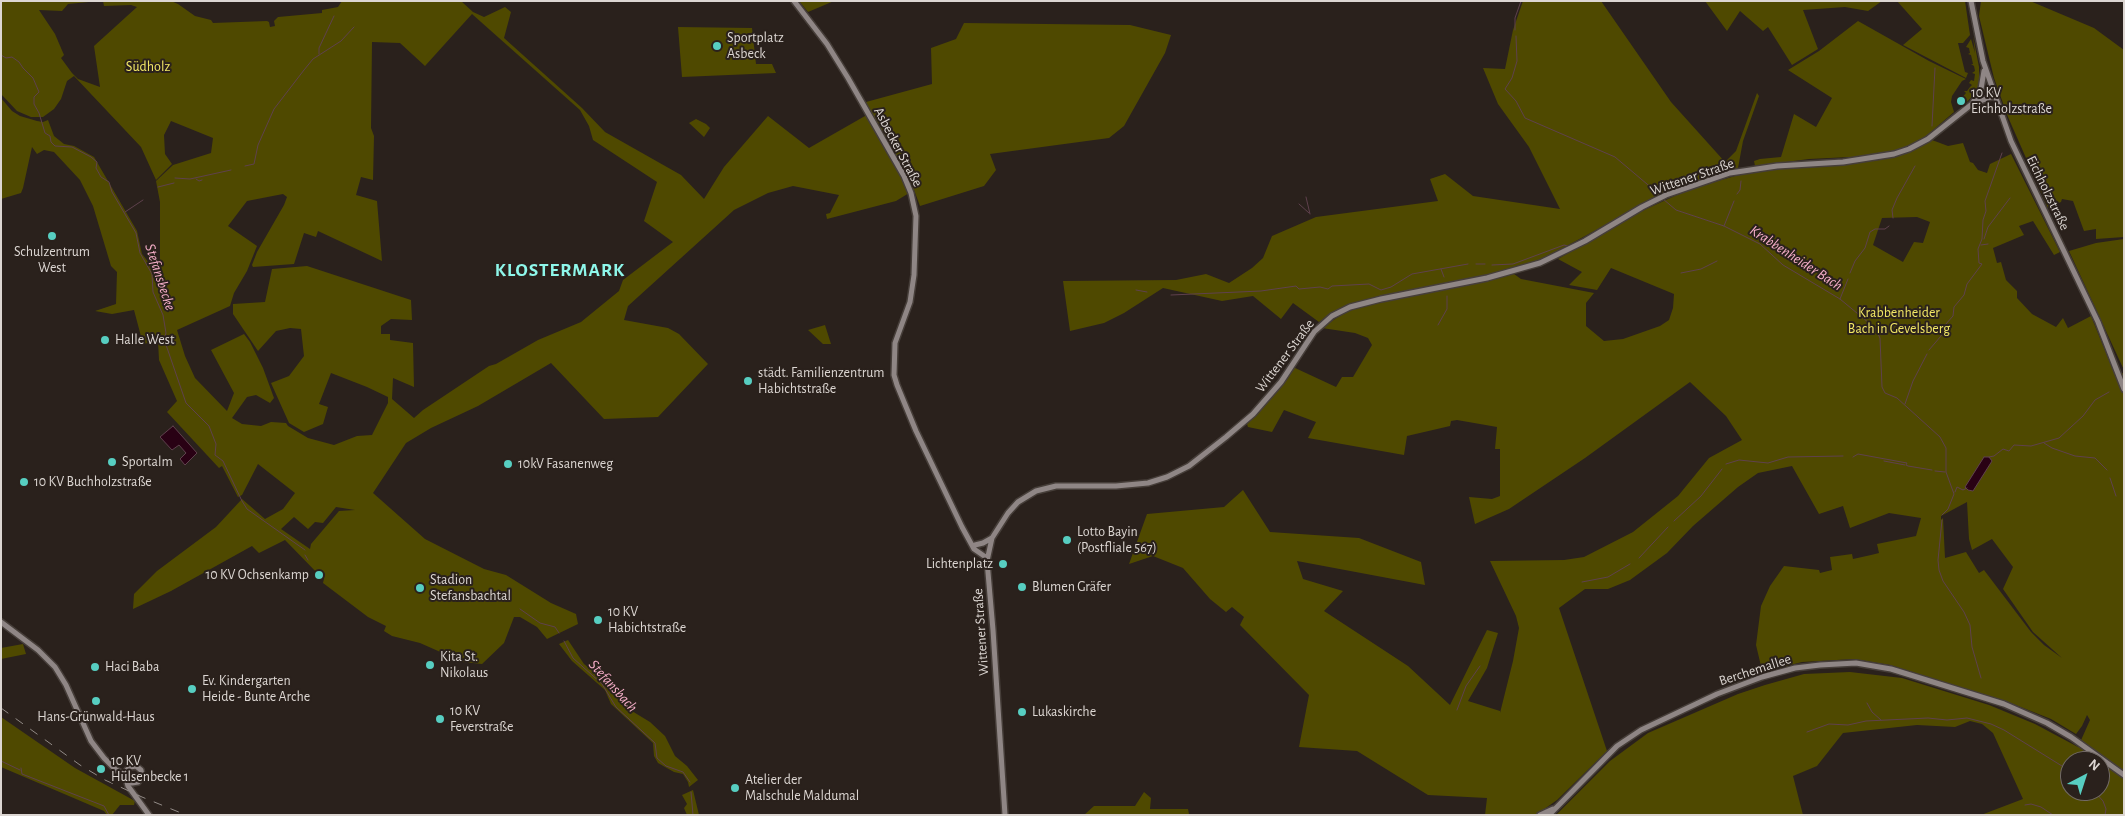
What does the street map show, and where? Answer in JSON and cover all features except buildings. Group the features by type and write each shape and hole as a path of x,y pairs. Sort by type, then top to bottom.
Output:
{"main road":[{"name":"Asbecker Straße","path":"794,1 828,44 889,148 910,191 916,216 914,275 910,302 895,343 894,375 916,431 974,550 988,558"},
{"name":"Eichholzstraße","path":"1971,1 1984,68 1994,96 2019,159 2098,322 2124,388"},
{"path":"1972,104 1982,89 1984,68"},
{"name":"Wittener Straße","path":"1004,815 988,552 992,538 1008,513 1018,502 1036,492 1056,486 1141,484 1167,477 1188,466 1254,414 1281,382 1314,332 1332,316 1350,307 1487,278 1540,263 1585,241 1642,207 1666,196 1730,174 1777,166 1843,162 1894,154 1909,149 1928,138 1972,104 1994,96"},
{"path":"973,545 983,543 992,538"},
{"path":"973,545 988,552"},
{"path":"1,622 38,650 55,667 66,685 91,741 110,764 126,774 129,782 136,783"},
{"name":"Berchemallee","path":"1548,815 1617,746 1641,730 1717,694 1762,677 1795,668 1820,665 1856,663 1891,669 2004,704 2047,723 2071,737 2124,775"},
{"path":"126,774 134,766 141,770 142,778 136,783 133,791"},
{"path":"126,774 128,786 149,815"},
{"name":"Berchemallee","path":"1540,815 1556,808"}],"green space":[{"name":"Südholz","path":"1,1 99,1 68,4 62,11 39,10 55,34 64,55 61,58 72,73 78,79 100,87 94,46 137,7 131,5 104,6 103,1 171,1 195,16 211,20 213,23 267,21 270,27 275,26 274,21 278,17 322,13 322,10 338,7 342,1 461,1 473,12 484,17 505,7 511,12 504,38 582,108 605,132 681,175 704,199 724,167 768,116 809,148 865,116 866,102 932,84 931,48 956,39 964,23 1130,25 1171,35 1165,53 1124,126 1109,138 990,154 996,170 984,186 920,206 914,190 896,201 827,219 826,214 830,213 839,195 793,186 768,193 734,210 628,306 624,320 668,328 679,334 708,364 658,417 604,419 551,363 478,406 431,428 406,443 373,493 425,539 484,569 506,575 551,603 576,614 578,624 547,639 537,627 520,617 514,617 504,643 482,664 463,662 420,643 392,636 384,631 386,626 368,617 323,583 325,574 323,572 321,577 285,540 259,553 252,546 171,591 133,609 134,594 157,571 216,527 242,499 265,519 283,509 295,493 258,464 242,495 238,497 222,466 219,468 167,412 177,401 159,360 158,341 143,344 134,310 112,314 95,311 116,304 117,272 111,266 93,206 80,180 54,152 44,150 37,154 32,147 21,193 1,199 1,98 12,111 20,116 43,122 48,120 54,136 64,144 74,146 94,157 137,231 142,254 160,277 160,202 156,181 173,165 211,153 213,138 171,121 164,135 165,154 172,164 156,180 141,147 74,76 67,81 61,99 54,109 43,117 31,117 17,111 1,94","holes":["472,14 580,110 589,126 593,140 657,182 644,221 673,242 623,280 619,291 581,322 538,340 496,364 489,366 414,418 392,399 393,378 414,387 413,343 390,340 390,334 381,334 381,326 391,319 412,320 411,300 307,266 272,269 265,302 233,304 233,314 258,351 276,331 290,328 301,329 304,356 289,376 271,383 289,423 304,432 323,424 328,407 319,404 331,373 388,397 388,403 372,435 357,436 334,445 308,438 286,423 271,422 261,426 242,424 232,418 247,397 256,395 270,403 274,398 263,368 250,342 244,334 211,350 234,393 227,411 195,378 185,356 177,330 230,306 234,293 247,271 257,246 228,226 247,201 283,194 287,197 284,205 257,252 253,267 294,264 304,233 316,237 318,231 382,261 377,201 356,195 361,177 373,180 374,136 371,128 372,42 400,43 425,66","336,507 355,510 339,511 311,544 310,549 281,529 294,517 308,529 315,522 323,523"]},
{"path":"799,1 834,1 808,12"},
{"path":"1523,1 1601,1 1671,102 1725,162 1736,151 1757,93 1759,96 1743,141 1738,168 1664,193 1541,260 1515,269 1359,302 1333,312 1319,322 1293,303 1281,319 1253,296 1222,301 1163,288 1124,313 1104,323 1070,331 1063,281 1176,280 1206,274 1229,283 1252,268 1263,258 1272,236 1316,217 1438,201 1430,179 1445,174 1473,196 1560,209 1529,147 1498,104 1483,68 1505,69 1513,30"},
{"path":"1705,1 1882,1 1868,11 1845,7 1803,10 1818,49 1792,65 1768,27 1763,31 1740,11 1727,31"},
{"path":"1897,1 1965,1 1970,35 1963,43 1958,43 1965,72 1968,73 1966,78 1903,45 1922,29"},
{"path":"1981,1 2030,1 2094,28 2124,50 2124,237 2096,239 2096,229 2084,231 2073,201 2062,199 2061,202 2048,208 2008,117 1994,78 1979,16"},
{"path":"1858,21 1929,61 1966,79 1962,81 1952,96 1951,102 1954,112 1925,137 1910,146 1879,155 1851,159 1850,157 1809,159 1755,166 1754,161 1781,157 1794,114 1816,127 1832,98 1788,70 1819,51"},
{"name":"Sportplatz Asbeck","path":"678,27 752,28 756,64 772,64 776,73 682,77"},
{"path":"1973,36 1979,67 1979,84 1976,92 1966,103 1960,106 1957,99 1960,100 1966,93 1964,91 1967,91 1972,85 1969,83 1971,80 1974,81 1975,74 1972,73 1975,71 1974,66 1971,64 1973,64 1971,55 1968,54 1970,53 1969,48 1966,47 1971,39 1975,53"},
{"path":"696,119 710,128 704,137 689,123"},
{"name":"Krabbenheider Bach in Gevelsberg","path":"1932,140 1948,146 1963,143 1970,162 1978,170 1987,173 1990,164 2011,154 2060,252 2054,255 2033,221 2019,226 2024,235 1993,248 1997,263 2001,262 2006,280 2017,291 2017,298 2032,314 2056,327 2063,318 2068,328 2091,316 2115,375 2124,373 2124,815 1981,815 2023,799 1993,733 1982,724 1970,721 1955,727 1917,725 1843,733 1817,766 1793,776 1803,815 1556,815 1610,761 1648,733 1738,694 1804,674 1850,672 1902,678 1989,705 2035,724 2078,747 2090,720 2087,715 2076,734 2051,719 2008,702 1890,665 1854,659 1802,662 1767,671 1761,666 1756,645 1761,606 1770,586 1784,566 1819,570 1820,573 1832,570 1830,557 1852,554 1853,559 1871,555 1879,553 1877,544 1916,536 1921,518 1889,513 1850,528 1843,506 1819,514 1792,466 1758,473 1738,487 1693,526 1667,553 1630,580 1608,589 1585,589 1559,608 1607,751 1557,800 1536,815 1485,815 1487,798 1428,795 1357,751 1299,747 1309,695 1240,625 1244,617 1232,607 1226,612 1210,599 1183,568 1153,556 1129,564 1147,514 1224,507 1243,490 1270,532 1359,538 1421,562 1425,585 1297,561 1303,579 1343,591 1324,611 1408,666 1450,705 1487,630 1498,633 1487,668 1468,701 1500,711 1500,713 1519,628 1516,616 1490,561 1564,560 1584,557 1633,532 1678,496 1709,458 1742,440 1726,416 1690,382 1585,458 1509,509 1475,524 1469,497 1492,499 1500,496 1500,449 1495,449 1497,427 1457,420 1451,421 1450,426 1407,436 1404,455 1308,438 1316,422 1284,410 1272,432 1248,427 1247,424 1271,399 1293,367 1336,387 1342,377 1353,377 1372,345 1368,338 1355,333 1322,328 1345,312 1381,301 1514,274 1521,279 1594,293 1586,303 1586,326 1604,341 1623,339 1660,326 1669,320 1673,308 1674,294 1611,268 1597,290 1569,285 1582,272 1558,259 1633,215 1690,189 1742,174 1775,168 1880,160 1904,154","holes":["1917,217 1930,222 1923,243 1914,242 1903,262 1873,245 1882,218","1967,502 1969,539 1972,550 1992,539 2013,567 2003,589 2033,632 2062,658 2044,645 2031,632 1984,570 1979,573 1966,552 1945,558 1943,518 1941,520 1941,516"]},
{"path":"2124,239 2124,370 2069,251 2096,243"},
{"path":"825,325 831,344 823,344 808,330"},
{"path":"568,640 584,664 607,682 622,705 650,722 665,736 675,756 687,766 698,780 689,787 683,774 674,772 658,763 654,756 653,743 611,704 605,690 572,661 559,644"},
{"path":"23,644 26,654 1,659 1,648"},
{"path":"1,717 75,768 135,801 134,805 120,805 112,815 107,815 104,811 1,767"},
{"path":"693,790 699,815 687,815 684,808 687,804 682,795"},
{"path":"1144,792 1151,798 1150,809 1188,809 1189,814 1084,815 1094,806 1135,806"}],"shaded area":[{"path":"173,426 197,453 185,465 180,459 186,453 179,445 172,450 160,437"},
{"path":"1984,457 1989,457 1992,461 1973,491 1968,490 1965,487"}],"waterway":[{"name":"Krabbenheider Bach","path":"1515,30 1515,18 1521,1"},
{"path":"319,54 319,48 334,16"},
{"path":"245,166 254,164 258,145 274,109 304,70 313,59 341,41 354,27"},
{"name":"Krabbenheider Bach","path":"1516,36 1517,61 1512,78 1505,89 1516,101 1525,118 1615,157 1660,195"},
{"name":"Stefansbecke","path":"1,55 6,58 12,57 19,62 33,78 39,92 34,97 34,104 45,133 50,136 51,142 55,146 72,147 91,157 97,162 96,168 101,177 109,182 112,192 136,233 140,253 152,274 153,292 163,315 166,333 164,339 186,403 209,426 216,444 215,455 223,461 242,501 247,509 305,550"},
{"path":"1932,126 1935,68"},
{"path":"1929,350 1941,336 1945,325 1953,316 1954,307 1964,295 1967,284 1982,264 1979,263 1978,249 1982,239 1983,220 1986,211 1985,201 2002,153"},
{"path":"1893,218 1892,210 1897,198 1915,166"},
{"path":"175,178 190,179 231,170"},
{"path":"196,179 202,180"},
{"path":"1737,194 1740,190 1741,181"},
{"path":"158,187 174,183"},
{"path":"1306,197 1310,214"},
{"path":"1984,239 1988,227 2010,198"},
{"name":"Krabbenheider Bach","path":"1663,199 1676,210 1724,226 1760,244 1783,265 1840,299 1875,328 1880,338 1882,387 1885,393 1897,398 1940,437 1946,448 1946,472 1954,494 1948,509 1942,515"},
{"path":"125,212 143,200"},
{"path":"1724,226 1734,201"},
{"path":"1299,204 1309,213"},
{"path":"1850,273 1855,261 1865,248 1870,232 1875,229 1885,229 1889,226"},
{"path":"1981,245 1988,244"},
{"path":"1492,265 1513,264 1564,245 1568,246"},
{"path":"1681,273 1701,269 1717,261"},
{"path":"1171,295 1261,291 1296,286 1299,289 1320,287 1328,289 1332,286 1369,284 1381,290 1391,287 1412,274 1468,264"},
{"path":"1476,264 1485,264"},
{"path":"1441,269 1444,277"},
{"path":"1840,299 1848,279"},
{"path":"1136,290 1147,292"},
{"path":"1438,325 1447,309 1447,296"},
{"path":"1905,404 1913,381 1927,354"},
{"path":"1989,457 1994,456 2003,449 2009,451 2014,445 2031,446 2059,438 2083,416 2095,400 2109,392"},
{"path":"2044,443 2052,448 2075,456 2095,458 2107,470"},
{"path":"1853,457 1858,454 1907,463 1906,465 1908,466 1932,470"},
{"path":"1726,464 1739,460 1768,463 1788,457 1843,456"},
{"path":"1884,461 1905,465"},
{"path":"1674,521 1701,496 1722,469"},
{"path":"1935,471 1945,472"},
{"path":"2110,478 2116,496"},
{"path":"1955,492 1957,487 1963,490 1967,488"},
{"name":"Krabbenheider Bach","path":"1942,520 1938,560 1939,570 1943,581 1964,612 1970,625 1972,647 1981,678"},
{"path":"1639,558 1668,527"},
{"name":"Stefansbecke","path":"305,555 308,560"},
{"path":"1582,582 1608,577 1630,564"},
{"name":"Stefansbach","path":"520,609 540,623 555,627 559,633"},
{"name":"Stefansbach","path":"564,641 573,658 602,684 616,707 655,743 657,758 666,766 683,772 690,782"},
{"path":"1457,710 1466,686 1480,666"},
{"path":"1867,703 1872,712 1881,720"},
{"path":"1807,732 1829,724 1848,725 1866,721 1967,718 1991,724 2004,730 2060,765"},
{"path":"1,761 20,770"},
{"path":"21,768 22,774 104,806 109,815"},
{"name":"Stefansbach","path":"691,792 693,815"},
{"name":"Krabbenheider Bach","path":"2103,801 2106,809 2105,815"},
{"path":"2025,805 2031,804 2041,807 2053,815"}],"railway":[{"path":"1,708 80,765 105,780 186,815"}],"place":[{"name":"Sportplatz Asbeck","path":"717,46"},
{"name":"10 KV Eichholzstraße","path":"1961,101"},
{"name":"Schulzentrum West","path":"52,236"},
{"name":"Halle West","path":"105,340"},
{"name":"städt. Familienzentrum Habichtstraße","path":"748,381"},
{"name":"Sportalm","path":"112,462"},
{"name":"10kV Fasanenweg","path":"508,464"},
{"name":"10 KV Buchholzstraße","path":"24,482"},
{"name":"Lotto Bayin (Postfliale 567)","path":"1067,540"},
{"name":"Lichtenplatz","path":"1003,564"},
{"name":"10 KV Ochsenkamp","path":"319,575"},
{"name":"Blumen Gräfer","path":"1022,587"},
{"name":"Stadion Stefansbachtal","path":"420,588"},
{"name":"10 KV Habichtstraße","path":"598,620"},
{"name":"Kita St. Nikolaus","path":"430,665"},
{"name":"Haci Baba","path":"95,667"},
{"name":"Ev. Kindergarten Heide - Bunte Arche","path":"192,689"},
{"name":"Hans-Grünwald-Haus","path":"96,701"},
{"name":"Lukaskirche","path":"1022,712"},
{"name":"10 KV Feverstraße","path":"440,719"},
{"name":"10 KV Hülsenbecke 1","path":"101,769"},
{"name":"Atelier der Malschule Maldumal","path":"735,788"}],"district":[{"name":"KLOSTERMARK","path":"560,270"}]}
